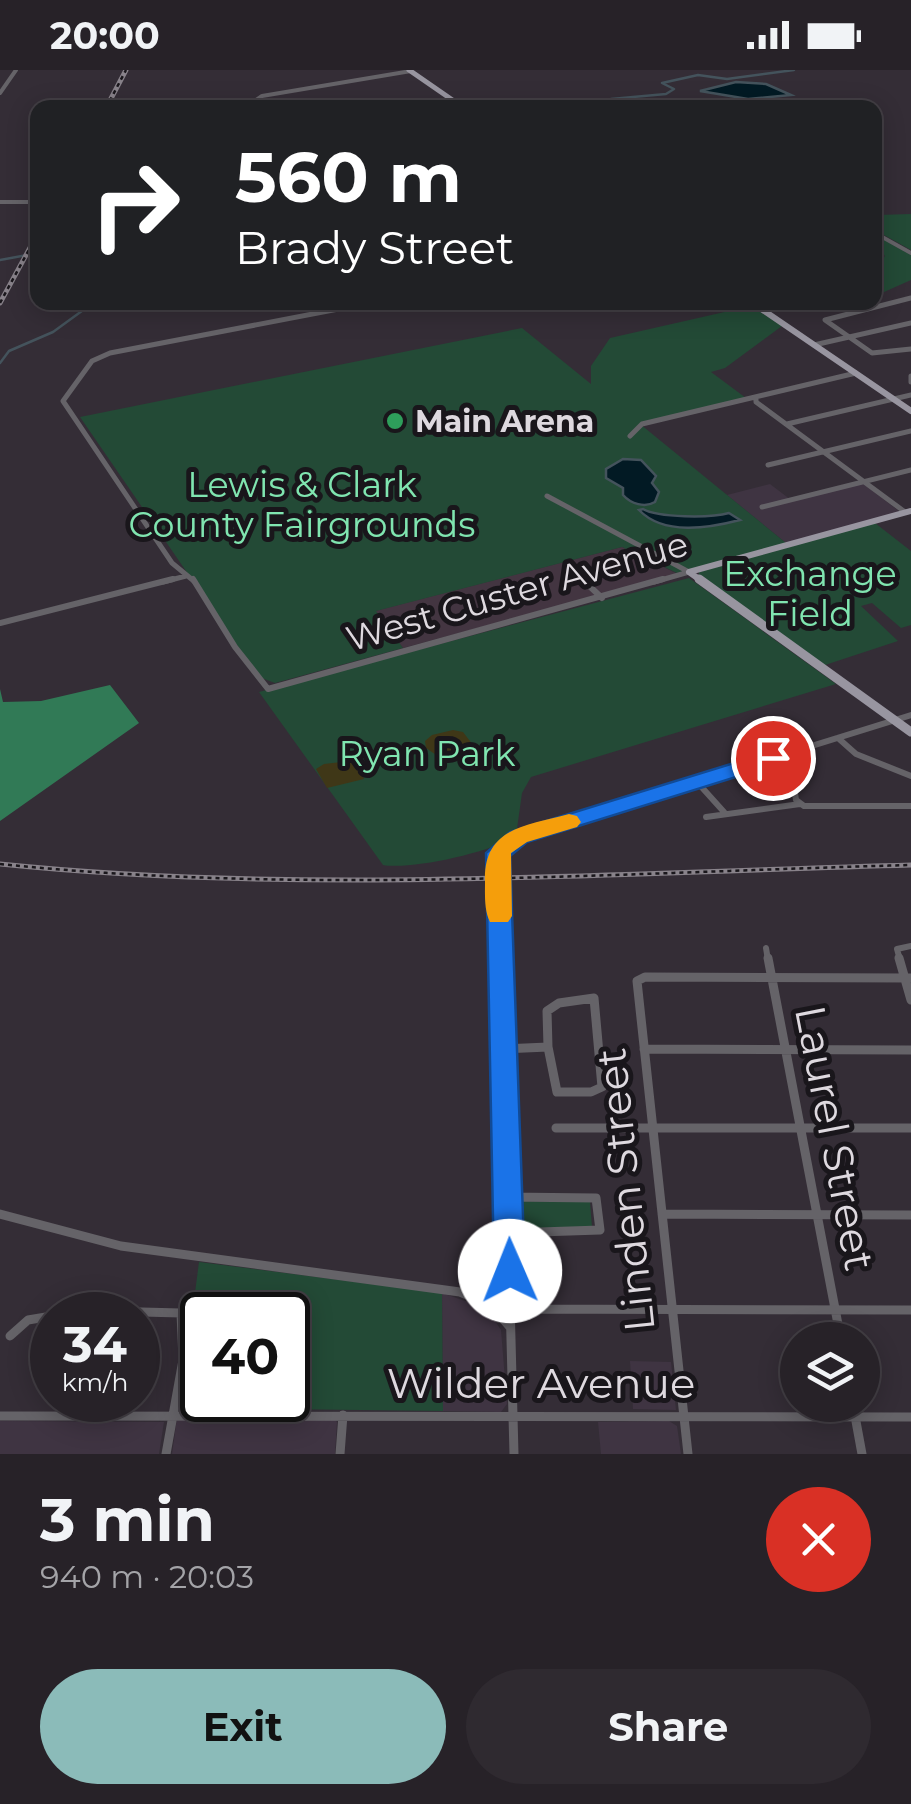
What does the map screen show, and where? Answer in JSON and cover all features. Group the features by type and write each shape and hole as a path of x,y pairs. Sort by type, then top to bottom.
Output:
{"main road":[{"path":"410,70 453,100"},
{"path":"763,310 911,410"},
{"name":"West Custer Avenue","path":"688,572 908,512"},
{"path":"688,572 911,732"}],"street":[{"path":"0,92 16,70"},
{"path":"256,100 410,70"},
{"path":"0,202 30,202"},
{"path":"882,236 911,253"},
{"path":"882,305 911,298"},
{"path":"187,576 172,563 140,510 80,431 64,398 92,361 110,354 335,310"},
{"path":"864,310 825,320 872,354 911,348"},
{"path":"814,345 911,324"},
{"path":"630,436 642,424 856,373"},
{"path":"786,424 911,395"},
{"path":"756,397 756,402 908,512"},
{"path":"768,465 911,430"},
{"path":"762,507 911,470"},
{"path":"547,496 688,572"},
{"name":"West Custer Avenue","path":"187,576 196,580 268,690 688,572"},
{"path":"0,623 187,576"},
{"path":"582,579 602,598"},
{"path":"514,1454 498,853 518,837 911,714"},
{"path":"838,738 856,754 911,776"},
{"path":"773,758 793,778 800,804"},
{"path":"697,782 724,812"},
{"path":"706,817 800,804 816,808 911,806"},
{"path":"907,946 897,949 911,1000"},
{"name":"Laurel Street","path":"766,948 837,1322"},
{"path":"771,978 908,978"},
{"name":"Linden Street","path":"688,1454 638,979 771,978"},
{"path":"591,998 597,1006 602,1087 570,1092 554,1089 548,1048 547,1011 560,1004 591,998"},
{"path":"504,1049 548,1048"},
{"path":"644,1049 911,1050"},
{"path":"556,1128 911,1128"},
{"path":"508,1197 596,1198 599,1208 598,1232 509,1233"},
{"path":"0,1214 121,1246 460,1292 491,1305 511,1328"},
{"path":"662,1214 911,1215"},
{"path":"510,1309 911,1310"},
{"path":"160,1311 182,1316 184,1341 166,1454"},
{"path":"10,1336 30,1320"},
{"name":"Wilder Avenue","path":"0,1416 780,1413"},
{"path":"340,1454 343,1414"},
{"name":"Wilder Avenue","path":"880,1414 911,1417"},
{"path":"856,1422 862,1454"}],"shaded area":[{"path":"861,482 900,512 786,543 727,495 770,484 791,500"},
{"path":"622,547 678,574 403,648 375,611"},
{"path":"442,1293 474,1304 501,1330 507,1404 501,1412 443,1411"},
{"path":"630,1361 671,1362 676,1410 633,1409"},
{"path":"177,1418 180,1422 310,1422 310,1418 333,1418 337,1422 335,1454 172,1454"},
{"path":"0,1421 164,1422 159,1454 0,1454"},
{"path":"669,1421 677,1426 681,1454 601,1454 598,1422"}],"green space":[{"path":"911,214 911,250 882,234 882,215"},
{"path":"882,240 911,255 911,280 882,293 885,256"},
{"name":"Lewis & Clark County Fairgrounds","path":"733,310 757,310 782,326 725,368 711,372 746,398 640,424 786,543 677,573 622,547 376,611 403,648 275,683 259,677 80,417 522,328 591,384 591,366 610,338"},
{"name":"Exchange Field","path":"875,523 911,551 911,625 901,628 872,603 861,606 898,641 822,666 699,576 699,572"},
{"name":"Ryan Park","path":"689,578 836,684 531,777 522,793 516,836 471,854 413,865 383,865 259,692"},
{"path":"110,685 139,723 0,821 0,689 3,702 41,701"},
{"path":"590,1202 592,1227 518,1229 514,1225 513,1203"},
{"path":"199,1262 442,1293 443,1411 310,1409 310,1292 195,1292"}],"sand":[{"path":"463,732 473,745 471,750 439,757 426,748 425,741 432,735"},
{"path":"350,761 359,766 364,779 327,788 316,769 324,764"}],"water":[{"path":"736,82 766,84 791,95 748,99 700,91"},
{"path":"623,459 641,460 656,476 652,483 659,492 655,502 634,503 623,495 623,488 606,478 606,469"},
{"path":"639,510 685,516 729,513 740,520 674,527 649,518"}],"waterway":[{"path":"612,100 666,94 674,89 662,83 698,75 727,79 794,70"},
{"path":"0,260 30,254"},
{"path":"0,363 9,351 53,332 83,310"}],"railway":[{"path":"110,100 126,70"},
{"path":"0,303 30,248"},
{"path":"0,864 113,873 341,880 911,865"}],"slow traffic":[{"path":"499,916 497,876 502,847 518,837 569,822"}],"place":[{"name":"Main Arena","path":"395,421"}],"route":[{"path":"510,1271 498,853 518,837 773,758"}]}
